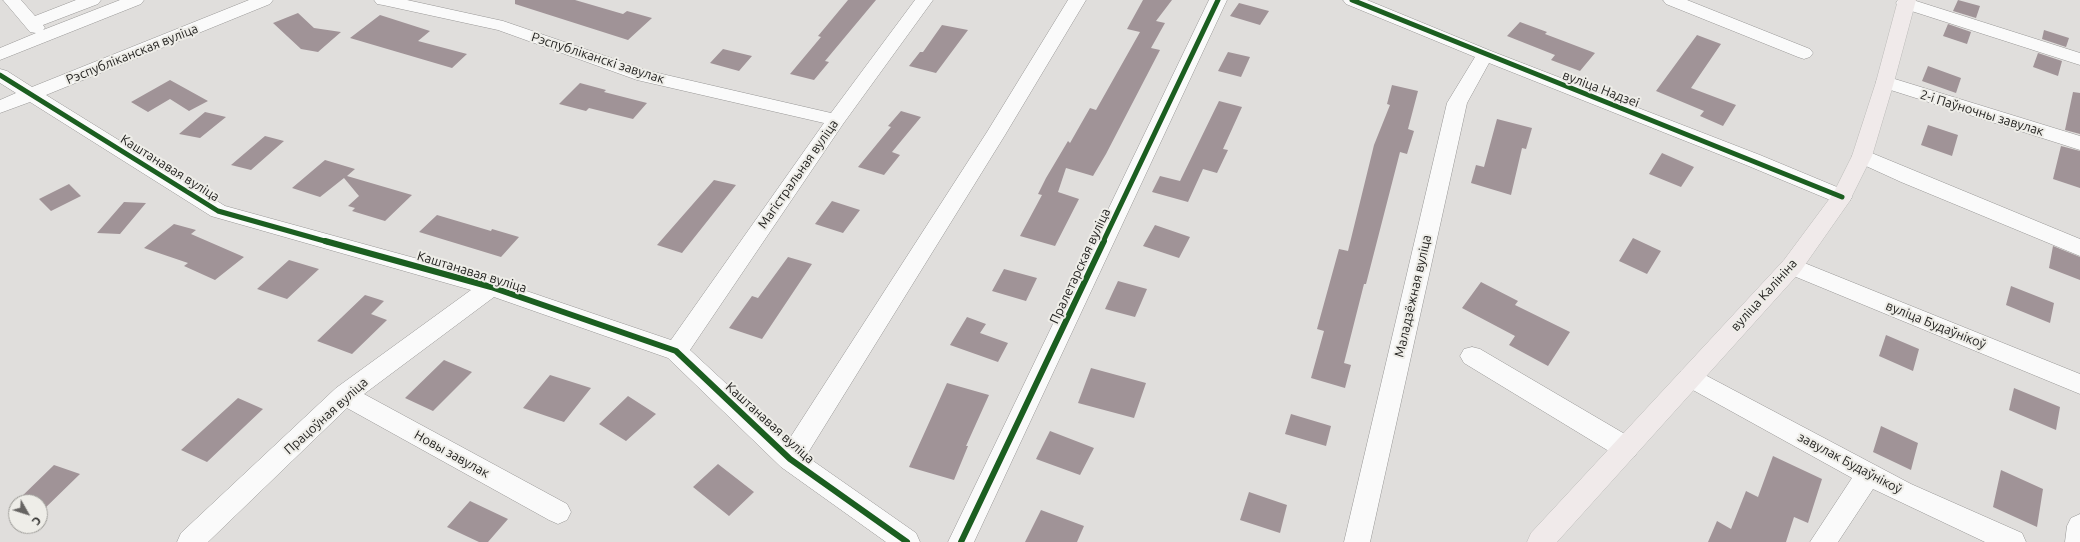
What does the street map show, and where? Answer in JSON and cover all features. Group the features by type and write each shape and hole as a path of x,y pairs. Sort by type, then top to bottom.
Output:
{"main road":[{"name":"вуліца Калініна","path":"1548,540 1626,448 1792,266 1842,197 1862,156 1885,82 1906,1"}],"street":[{"path":"12,0 34,26 92,0"},
{"path":"0,54 135,0"},
{"name":"Рэспубліканская вуліца","path":"0,107 264,0"},
{"name":"Рэспубліканскі завулак","path":"383,0 503,26 644,76 836,120"},
{"name":"Магістральная вуліца","path":"676,351 836,120 924,0"},
{"path":"790,459 995,135 1077,0"},
{"name":"Пралетарская вуліца","path":"960,542 1218,0"},
{"name":"вуліца Надзеі","path":"1352,0 1485,56 1746,157 1842,197"},
{"path":"1672,0 1804,53"},
{"path":"1906,1 2080,59"},
{"name":"Маладзёжная вуліца","path":"1357,542 1457,103 1485,56"},
{"name":"Каштанавая вуліца","path":"0,75 218,211 491,287 676,351 790,459 907,542"},
{"name":"2-і Паўночны завулак","path":"1885,82 2080,143"},
{"path":"1862,156 1908,177 2080,248"},
{"name":"вуліца Будаўнікоў","path":"1792,266 2080,384"},
{"name":"Працоўная вуліца","path":"190,542 345,395 491,287"},
{"path":"1472,356 1626,448"},
{"name":"завулак Будаўнікоў","path":"1690,377 1902,492 2013,542"},
{"name":"Новы завулак","path":"345,395 558,512"},
{"path":"1823,542 1869,474"},
{"path":"2078,542 2080,526"}],"building":[{"path":"515,0 575,0 623,14 627,11 652,18 628,40 515,4"},
{"path":"848,0 876,0 825,61 829,62 814,80 790,74 821,37 818,36"},
{"path":"1143,0 1172,0 1156,21 1165,23 1151,48 1160,50 1106,154 1093,176 1066,168 1058,192 1079,199 1055,246 1020,236 1042,195 1038,194 1046,178 1068,141 1070,143 1090,108 1096,110 1140,32 1127,29"},
{"path":"1958,0 1980,6 1976,18 1953,11"},
{"path":"1239,3 1269,11 1260,25 1230,16"},
{"path":"298,13 314,28 341,32 318,52 301,49 273,23"},
{"path":"380,15 430,31 418,41 467,54 452,68 350,38"},
{"path":"1520,22 1547,32 1545,34 1595,53 1580,71 1551,60 1555,55 1507,36"},
{"path":"1948,24 1971,32 1967,44 1943,36"},
{"path":"942,25 968,30 936,73 909,66 920,52 923,52"},
{"path":"2044,30 2069,38 2066,47 2042,39"},
{"path":"1697,35 1721,44 1691,88 1736,105 1723,126 1700,116 1704,111 1656,91"},
{"path":"723,49 752,56 739,71 710,63"},
{"path":"1228,52 1250,57 1241,77 1218,71"},
{"path":"2038,53 2062,61 2058,76 2033,67"},
{"path":"1928,66 1961,78 1956,93 1922,81"},
{"path":"170,80 208,101 189,111 170,99 148,112 131,102"},
{"path":"580,83 606,90 604,92 647,103 633,119 589,108 586,111 559,104"},
{"path":"1392,85 1418,91 1408,129 1414,131 1407,154 1400,152 1366,284 1364,284 1344,363 1351,365 1345,388 1311,378 1324,331 1317,329 1339,249 1348,251 1374,145 1390,105 1387,104"},
{"path":"2073,92 2080,93 2080,134 2065,130"},
{"path":"1219,101 1242,107 1223,149 1228,150 1217,173 1203,169 1188,202 1152,192 1160,176 1180,181"},
{"path":"901,111 921,117 892,152 900,155 884,175 858,167 891,127 888,126"},
{"path":"205,112 226,117 200,138 179,134"},
{"path":"1497,119 1532,128 1526,149 1522,148 1511,195 1471,183 1476,165 1484,167"},
{"path":"1928,125 1958,135 1952,156 1921,145"},
{"path":"265,136 284,141 251,170 231,165"},
{"path":"2061,146 2080,151 2080,188 2053,179"},
{"path":"1662,153 1694,167 1681,187 1649,174"},
{"path":"325,160 355,169 347,176 412,195 385,221 352,211 355,208 348,206 359,196 344,178 320,197 292,188"},
{"path":"714,180 736,185 682,253 657,245"},
{"path":"69,184 81,196 51,211 39,199"},
{"path":"832,201 860,210 843,233 815,224"},
{"path":"124,202 146,203 120,234 97,233"},
{"path":"437,215 491,231 492,229 519,237 501,257 419,232"},
{"path":"174,224 196,230 191,234 244,257 215,280 184,266 188,263 144,248"},
{"path":"1155,225 1190,237 1179,258 1143,246"},
{"path":"1633,238 1661,251 1647,274 1619,261"},
{"path":"2053,246 2080,257 2080,280 2049,268"},
{"path":"788,257 812,264 762,339 729,328 752,296 758,298"},
{"path":"289,260 319,269 287,299 257,289"},
{"path":"1004,269 1037,278 1026,301 992,291"},
{"path":"1118,281 1147,289 1135,317 1105,309"},
{"path":"1481,282 1518,301 1515,305 1570,332 1548,366 1509,345 1515,336 1462,308"},
{"path":"2011,286 2054,303 2050,323 2006,305"},
{"path":"365,295 384,301 371,314 387,320 352,354 317,341"},
{"path":"967,317 986,324 980,333 1008,343 998,362 950,345"},
{"path":"1886,335 1919,349 1913,371 1879,356"},
{"path":"444,360 472,372 433,411 405,398"},
{"path":"1091,368 1146,383 1134,418 1078,403"},
{"path":"550,375 591,388 564,422 523,408"},
{"path":"947,383 989,395 966,446 968,446 954,480 909,467"},
{"path":"2014,388 2060,407 2056,430 2009,410"},
{"path":"628,396 656,414 626,441 599,424"},
{"path":"238,398 263,409 207,462 181,450"},
{"path":"1291,414 1331,426 1326,446 1285,434"},
{"path":"1881,426 1918,443 1911,470 1873,452"},
{"path":"1050,431 1094,448 1080,475 1036,459"},
{"path":"1773,456 1822,479 1808,523 1794,517 1786,542 1708,542 1717,521 1731,529 1746,491 1758,497"},
{"path":"718,464 754,492 729,516 693,487"},
{"path":"54,465 80,474 48,505 48,494 24,494"},
{"path":"2001,470 2043,489 2037,527 1993,507"},
{"path":"1249,492 1287,505 1280,533 1240,520"},
{"path":"470,501 508,519 488,542 479,542 447,527"},
{"path":"1041,510 1084,526 1077,542 1025,542"}],"cycle path":[{"path":"961,542 1218,0"},
{"path":"1352,0 1485,55 1753,160 1842,197"},
{"path":"0,75 218,211 491,287 676,351 790,459 907,542"}]}
